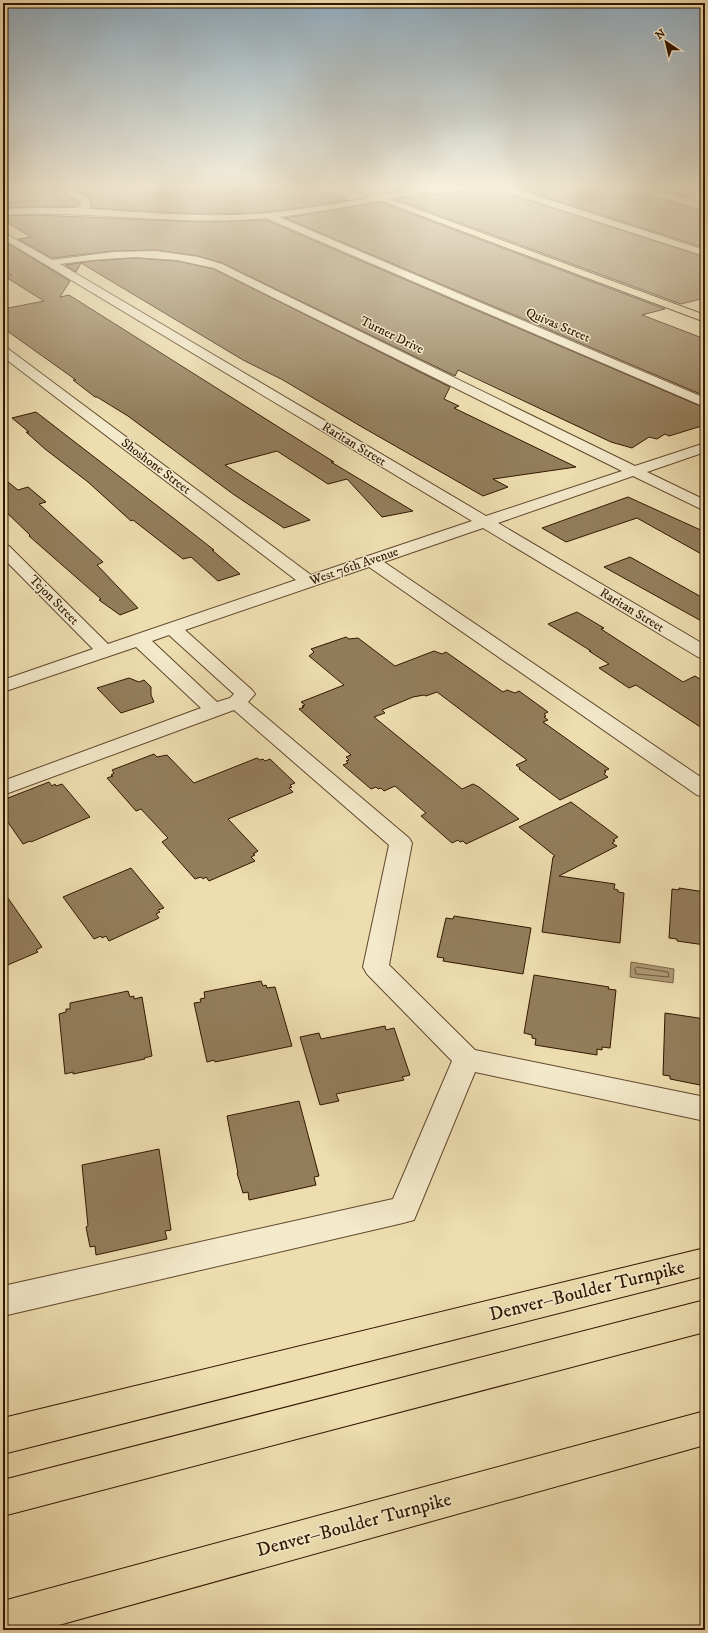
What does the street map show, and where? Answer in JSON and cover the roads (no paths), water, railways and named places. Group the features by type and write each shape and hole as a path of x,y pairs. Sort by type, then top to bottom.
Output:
{"main road":[{"path":"552,262 705,319"},
{"path":"581,1292 705,1253"},
{"name":"Denver–Boulder Turnpike","path":"3,1436 705,1262"},
{"path":"3,1498 705,1316"},
{"name":"Denver–Boulder Turnpike","path":"3,1621 705,1428"}],"street":[{"name":"Turner Drive","path":"50,263 55,262"},
{"name":"Turner Drive","path":"203,262 218,266 705,506"},
{"name":"Quivas Street","path":"376,262 705,403"},
{"name":"Raritan Street","path":"50,263 705,653"},
{"name":"Shoshone Street","path":"3,351 308,581"},
{"name":"West 76th Avenue","path":"3,686 705,446"},
{"name":"Tejon Street","path":"3,549 105,650"},
{"path":"370,560 705,790"},
{"path":"3,788 237,702 245,694 172,628"},
{"path":"139,639 214,710"},
{"path":"237,702 401,843 376,967 467,1060 705,1109"},
{"path":"3,1301 403,1210 467,1060"}],"water":[{"path":"631,962 674,969 673,983 630,977"}]}
